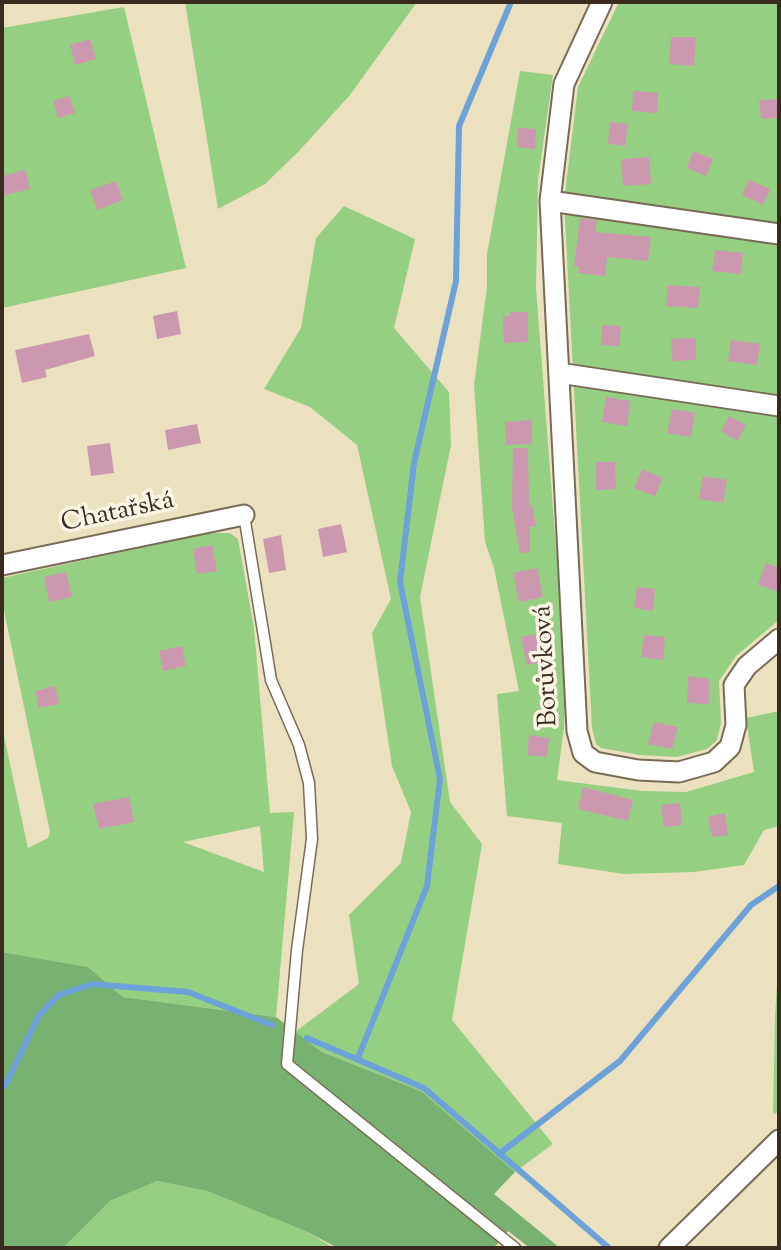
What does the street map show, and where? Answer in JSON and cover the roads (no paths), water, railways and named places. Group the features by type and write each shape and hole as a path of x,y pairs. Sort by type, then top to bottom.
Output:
{"street":[{"name":"Borůvková","path":"602,2 564,83 550,201 577,731 583,753 595,762 638,770 678,772 714,762 730,747 736,725 734,685 747,667 779,639"},
{"path":"550,201 779,234"},
{"path":"559,373 779,406"},
{"name":"Chatařská","path":"2,565 244,515"},
{"path":"669,1248 779,1140"}],"lane":[{"path":"244,515 271,680 299,746 309,783 312,839 297,950 287,1064 515,1248"}],"waterway":[{"path":"358,1058 427,886 440,779 400,582 414,463 456,281 459,126 511,2"},
{"path":"499,1154 620,1061 751,905 779,886"},
{"path":"2,1087 5,1086 39,1015 59,995 92,984 188,992 272,1025"},
{"path":"307,1038 424,1088 609,1248"}]}
